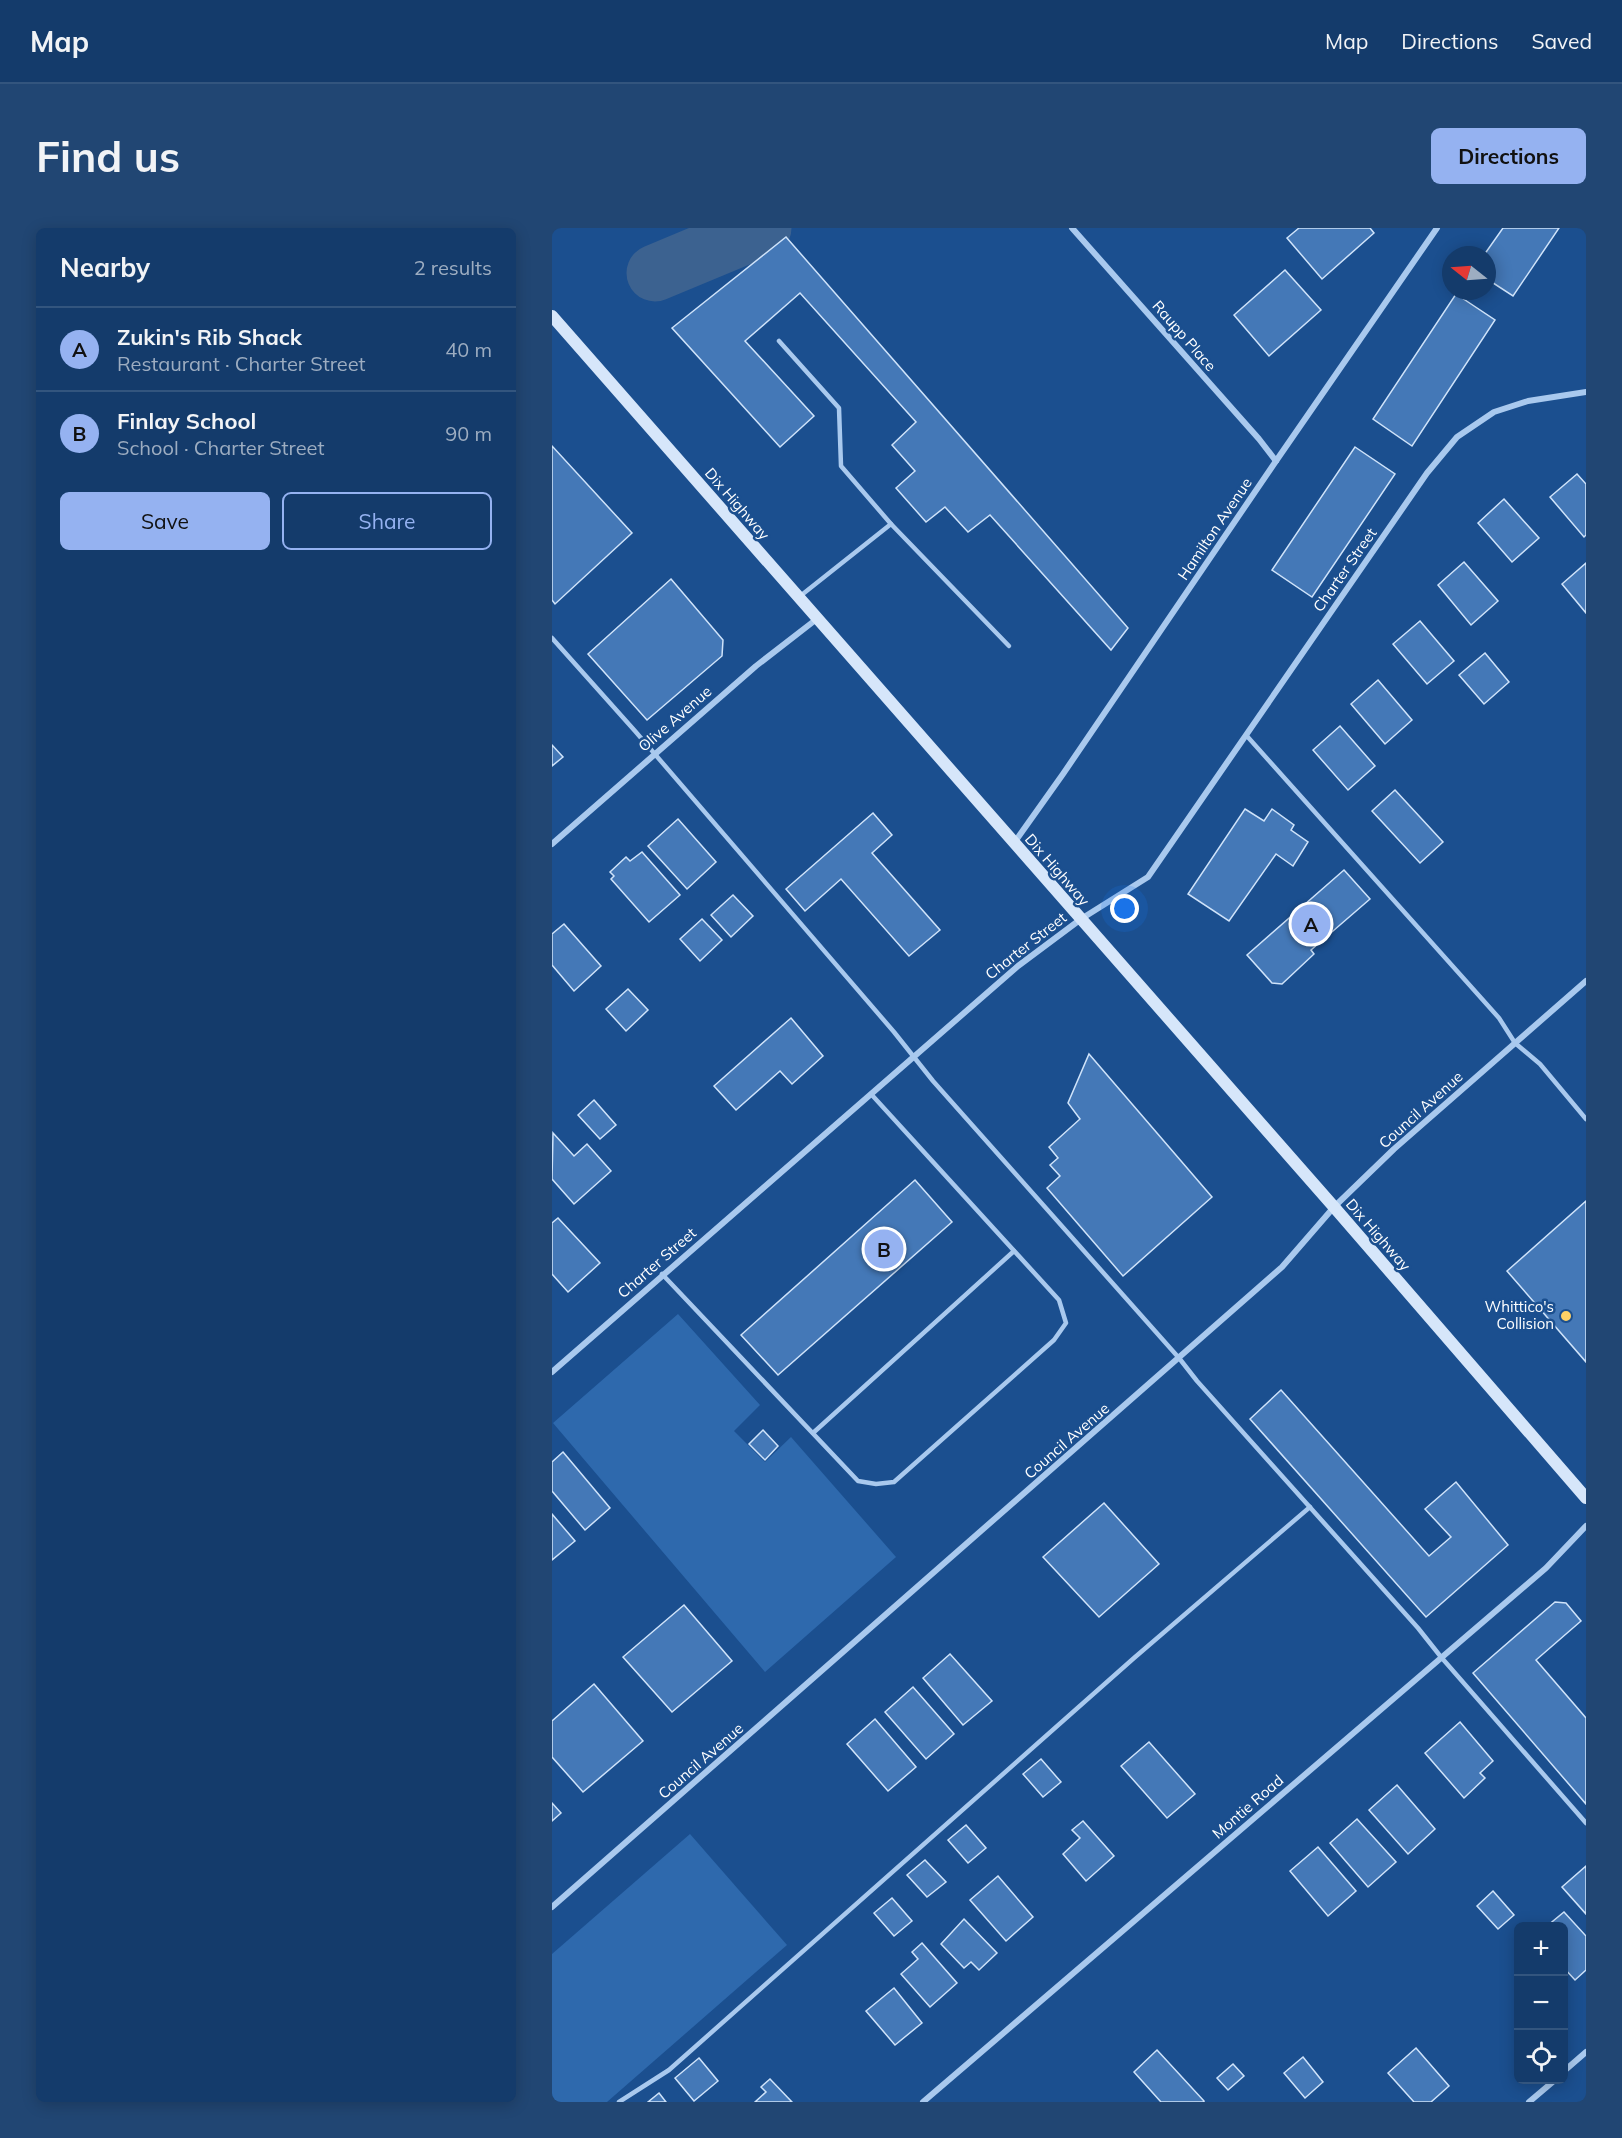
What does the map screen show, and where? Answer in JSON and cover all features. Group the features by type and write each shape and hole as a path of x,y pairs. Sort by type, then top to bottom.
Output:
{"main road":[{"name":"Dix Highway","path":"552,316 1334,1207 1586,1498"}],"street":[{"name":"Raupp Place","path":"1072,228 1276,461"},
{"name":"Hamilton Avenue","path":"1014,843 1437,228"},
{"name":"Charter Street","path":"552,1372 1018,966 1081,919 1148,877 1427,473 1457,436 1494,412 1528,401 1586,392"},
{"name":"Olive Avenue","path":"552,844 756,666 818,618"},
{"name":"Council Avenue","path":"552,1907 1282,1267 1334,1207 1394,1149 1586,981"},
{"name":"Montie Road","path":"923,2102 1546,1568 1586,1526"},
{"path":"1568,2068 1586,2052"},
{"path":"1529,2102 1549,2084"}],"lane":[{"path":"779,341 838,408 841,466 891,524 1009,646"},
{"path":"799,597 891,524"},
{"path":"552,638 913,1056 1197,1381 1418,1628 1586,1822"},
{"path":"1246,735 1499,1018 1515,1043 1540,1064 1586,1119"},
{"path":"662,1275 858,1481 876,1484 894,1482 1054,1340 1066,1323 1059,1300 871,1093"},
{"path":"813,1433 1014,1251"},
{"path":"618,2102 669,2070 1134,1658 1310,1507"}],"shaded area":[{"path":"678,1314 760,1405 734,1431 765,1462 791,1437 896,1557 765,1672 553,1423"},
{"path":"690,1834 787,1945 607,2102 552,2102 552,1954"}],"building":[{"path":"1299,228 1370,228 1374,233 1322,279 1287,238"},
{"path":"1503,228 1559,228 1513,296 1496,285 1496,246 1490,246"},
{"path":"786,237 1128,628 1111,650 990,515 968,532 945,507 926,522 896,488 915,471 892,445 916,422 800,293 745,341 814,416 780,447 672,328"},
{"path":"1285,270 1321,310 1269,356 1234,315"},
{"path":"1452,300 1465,300 1495,320 1412,446 1373,419"},
{"path":"552,446 632,533 555,604 552,600"},
{"path":"1355,447 1395,474 1312,597 1272,570"},
{"path":"1577,474 1586,484 1586,535 1584,537 1550,497"},
{"path":"1504,499 1539,538 1512,562 1478,523"},
{"path":"1464,562 1498,601 1471,625 1438,585"},
{"path":"1586,563 1586,613 1562,584"},
{"path":"671,579 723,640 722,656 647,720 588,654"},
{"path":"1420,621 1454,661 1427,684 1393,644"},
{"path":"1485,653 1509,682 1484,704 1459,675"},
{"path":"1378,680 1412,720 1385,744 1351,704"},
{"path":"1340,726 1375,766 1348,790 1313,750"},
{"path":"552,745 563,757 552,766"},
{"path":"1395,790 1443,842 1420,863 1372,811"},
{"path":"1245,809 1264,821 1272,809 1294,825 1291,830 1308,842 1293,866 1276,854 1229,921 1188,894"},
{"path":"873,813 892,835 872,853 940,930 909,956 841,879 805,911 786,889"},
{"path":"678,819 716,862 687,889 648,846"},
{"path":"642,852 680,895 649,922 611,879 614,876 610,872 626,857 630,861"},
{"path":"1344,870 1370,899 1311,950 1314,954 1282,984 1272,983 1247,955"},
{"path":"733,895 753,916 731,937 711,915"},
{"path":"702,919 722,940 700,961 680,939"},
{"path":"564,924 601,966 574,991 552,965 552,934"},
{"path":"628,989 648,1010 626,1031 606,1009"},
{"path":"791,1018 823,1056 792,1084 780,1071 736,1110 714,1086"},
{"path":"1089,1054 1212,1197 1123,1276 1047,1188 1060,1176 1050,1165 1058,1158 1049,1147 1080,1119 1068,1103"},
{"path":"594,1100 616,1125 600,1139 578,1115"},
{"path":"553,1133 574,1156 587,1144 611,1171 574,1204 552,1179"},
{"path":"915,1180 952,1222 778,1375 741,1335"},
{"name":"Whittico's Collision","path":"1586,1201 1586,1362 1507,1271"},
{"path":"558,1218 600,1263 568,1292 552,1274 552,1223"},
{"path":"1281,1390 1429,1556 1451,1537 1425,1509 1456,1482 1508,1545 1426,1617 1250,1419"},
{"path":"763,1430 778,1446 765,1460 749,1444"},
{"path":"563,1452 610,1508 585,1530 552,1491 552,1462"},
{"path":"1104,1503 1159,1564 1099,1617 1043,1557"},
{"path":"552,1514 575,1541 552,1560"},
{"path":"1555,1602 1566,1603 1581,1621 1536,1660 1586,1718 1586,1804 1473,1673"},
{"path":"684,1605 732,1661 672,1712 623,1657"},
{"path":"950,1654 992,1701 963,1725 923,1678"},
{"path":"594,1684 643,1741 583,1792 552,1757 552,1721"},
{"path":"913,1687 954,1734 926,1759 885,1712"},
{"path":"875,1719 916,1767 888,1791 847,1744"},
{"path":"1460,1722 1493,1761 1480,1773 1485,1778 1464,1798 1425,1753"},
{"path":"1149,1742 1195,1794 1167,1818 1121,1766"},
{"path":"1041,1759 1061,1782 1043,1797 1023,1774"},
{"path":"1397,1785 1435,1829 1408,1854 1369,1810"},
{"path":"552,1803 561,1813 552,1821"},
{"path":"1357,1819 1396,1862 1368,1887 1330,1843"},
{"path":"1083,1821 1114,1856 1086,1881 1063,1854 1080,1838 1072,1830"},
{"path":"966,1825 986,1848 968,1863 948,1840"},
{"path":"1318,1847 1356,1891 1328,1916 1290,1871"},
{"path":"925,1860 946,1882 927,1897 907,1875"},
{"path":"1586,1866 1586,1914 1562,1887"},
{"path":"998,1876 1033,1917 1006,1941 970,1900"},
{"path":"1493,1891 1514,1915 1498,1929 1477,1906"},
{"path":"892,1898 912,1921 894,1936 874,1913"},
{"path":"1564,1912 1586,1936 1586,1970 1575,1980 1568,1972 1568,1922 1552,1922"},
{"path":"964,1919 997,1953 979,1970 971,1962 964,1968 941,1944"},
{"path":"922,1943 957,1983 930,2007 901,1974 918,1959 912,1952"},
{"path":"894,1988 922,2023 895,2045 866,2011"},
{"path":"1416,2048 1449,2086 1431,2102 1414,2102 1388,2073"},
{"path":"1157,2050 1204,2102 1161,2102 1134,2072"},
{"path":"1303,2057 1323,2082 1305,2098 1284,2073"},
{"path":"699,2058 718,2081 694,2101 675,2078"},
{"path":"1233,2064 1244,2076 1228,2090 1217,2078"},
{"path":"770,2079 792,2102 755,2102 766,2092 761,2087"},
{"path":"659,2093 666,2102 648,2102"}],"waterway":[{"path":"655,273 763,228"}],"place":[{"name":"Zukin's Rib Shack","path":"1311,924"},
{"name":"Finlay School","path":"884,1249"},
{"name":"Whittico's Collision","path":"1566,1316"}]}
